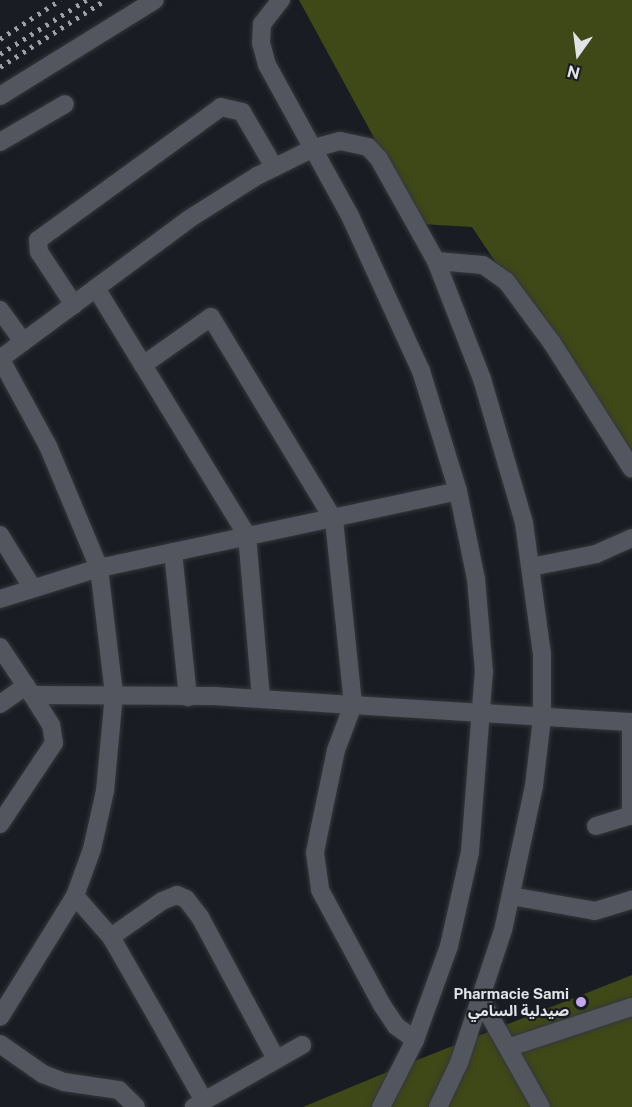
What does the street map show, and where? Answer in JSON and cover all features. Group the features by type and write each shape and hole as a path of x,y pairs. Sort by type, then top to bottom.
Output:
{"street":[{"path":"0,96 155,0"},
{"path":"281,0 262,24 261,44 267,65 314,148 398,314 442,430 458,491 481,626 482,715 470,852 459,912 415,1040 381,1107"},
{"path":"0,142 65,104"},
{"path":"74,305 39,252 38,240 221,107 242,112 274,168"},
{"path":"0,1017 75,896 99,820 114,694 99,568 48,446 0,359 189,219 274,168 314,148 340,141 368,147 379,159 436,261 485,389 524,523 542,656 542,718 534,786 511,896 482,1002 438,1107"},
{"path":"436,261 483,265 506,281 552,343 632,470"},
{"path":"96,288 247,535 261,698"},
{"path":"0,310 23,342"},
{"path":"143,365 211,317 334,520 353,705 336,750 315,853 320,890 382,1005 401,1031 415,1040"},
{"path":"0,599 32,587 99,568 247,535 334,520 458,491"},
{"path":"0,535 32,587"},
{"path":"531,567 596,554 632,538"},
{"path":"173,552 188,697"},
{"path":"0,647 51,725 54,743 0,824"},
{"path":"0,704 29,691 261,698 482,715 632,722 632,816 596,826"},
{"path":"111,937 162,901 177,895 186,899 200,917 276,1059"},
{"path":"75,896 111,937 199,1104 302,1045"},
{"path":"511,896 595,911 632,900"},
{"path":"482,1002 510,1047 541,1107"},
{"path":"510,1047 632,1007"},
{"path":"0,1044 43,1074 64,1082 119,1090 136,1107"}],"green space":[{"path":"299,0 632,0 632,466 472,227 421,224"},
{"path":"632,975 632,1107 303,1107 392,1070"}],"railway":[{"path":"0,39 60,0"},
{"path":"0,54 86,0"},
{"path":"0,67 105,0"}],"place":[{"name":"Pharmacie Sami صيدلية السامي","path":"581,1002"}]}
